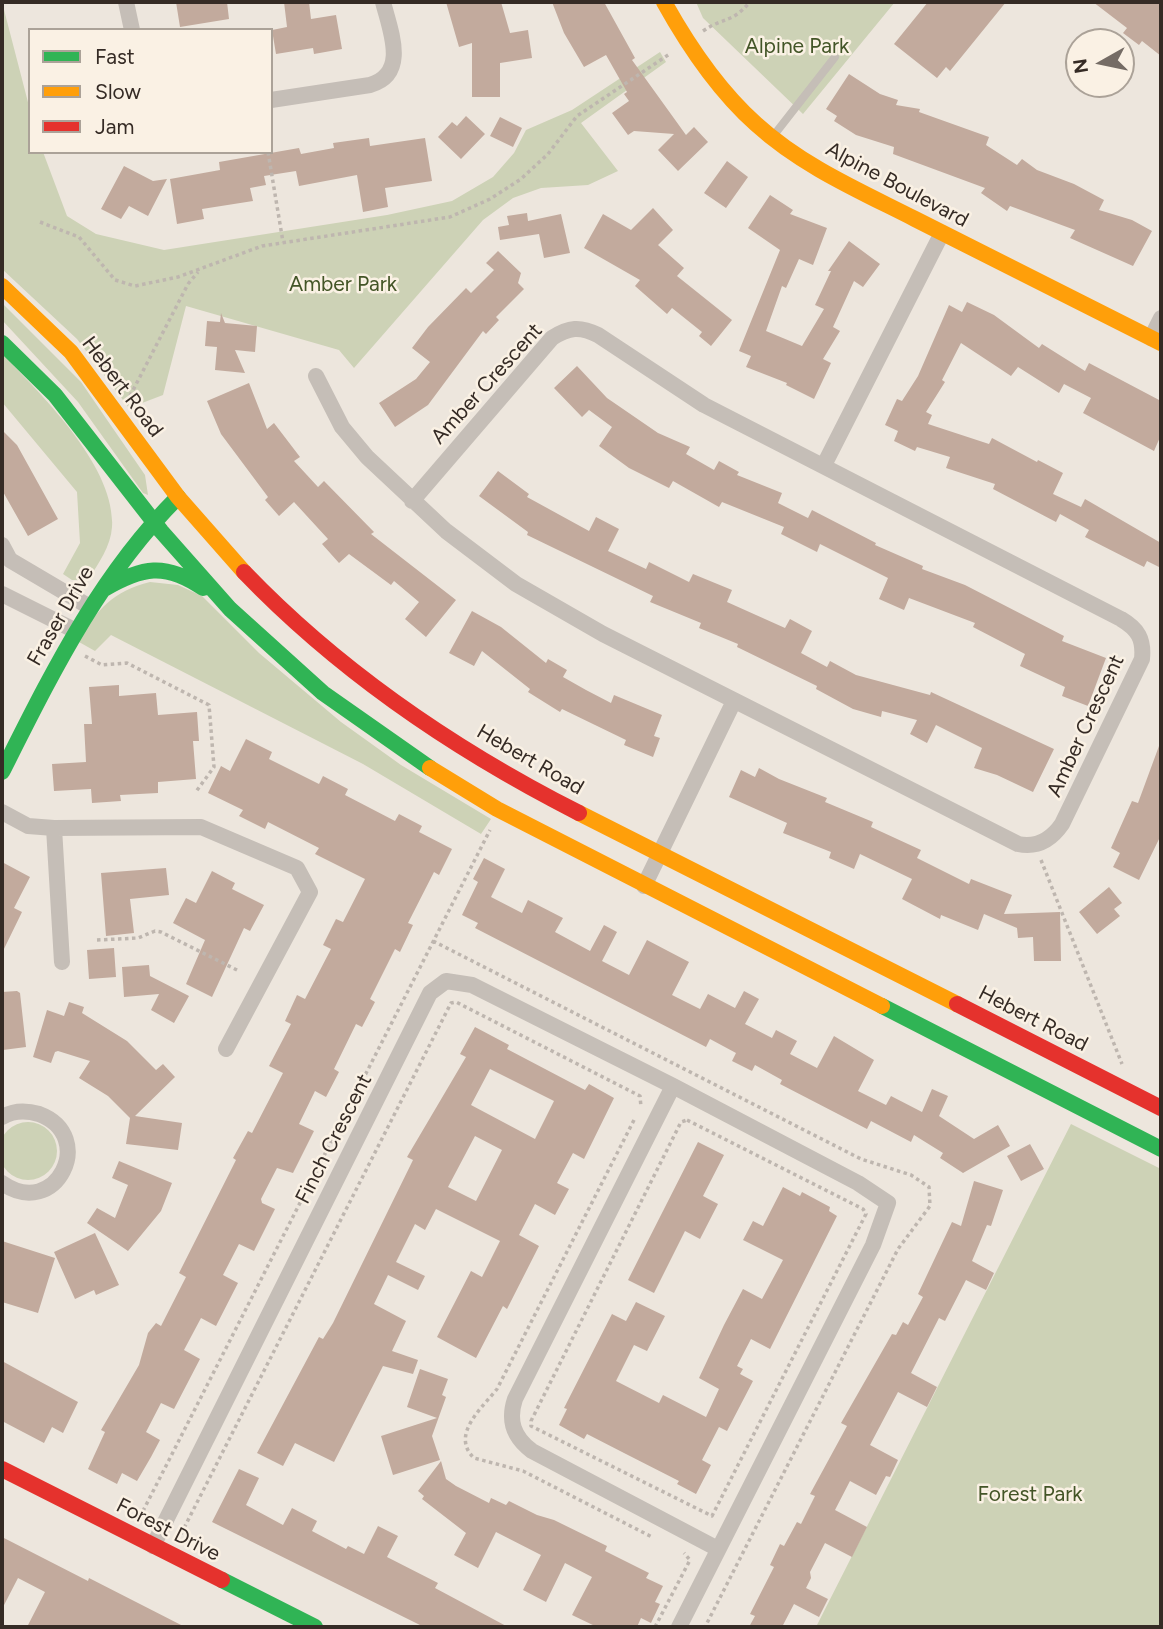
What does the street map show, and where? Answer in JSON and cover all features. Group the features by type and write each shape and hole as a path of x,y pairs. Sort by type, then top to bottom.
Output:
{"main road":[{"name":"Alpine Boulevard","path":"664,2 687,42 722,88 773,137 815,167 1156,340"},
{"name":"Hebert Road","path":"2,286 71,352 178,497 245,573 296,624 404,711 538,792 1161,1108"},
{"path":"2,343 53,393 152,521 230,610"},
{"name":"Fraser Drive","path":"2,772 91,600 152,521 178,497"},
{"path":"91,600 138,571 162,568 190,578 230,610 296,671 374,732 434,773 644,886 1161,1149"},
{"name":"Forest Drive","path":"2,1469 315,1627"}],"street":[{"path":"126,2 132,28"},
{"path":"273,100 370,85 385,78 393,64 394,45 383,2"},
{"path":"824,465 942,233"},
{"path":"1156,340 1161,318"},
{"name":"Amber Crescent","path":"412,501 552,338 571,328 580,327 598,335 685,394 1121,619 1139,632 1143,649 1139,670 1062,824 1055,835 1035,845"},
{"path":"316,376 342,427 367,457 412,501 516,584 573,618 1008,840 1035,845"},
{"path":"2,545 10,560 91,600"},
{"path":"2,594 74,630"},
{"path":"644,886 734,701"},
{"path":"2,812 28,826 54,828 201,827 297,868 310,892 226,1049"},
{"path":"54,828 62,962"},
{"name":"Finch Crescent","path":"153,1546 432,991 446,981 472,985 673,1086 858,1183 888,1203 873,1245 679,1627"},
{"path":"673,1086 515,1399 511,1418 517,1437 531,1451 718,1549"},
{"path":"2,1117 23,1111 43,1116 64,1135 68,1154 63,1173 49,1188 29,1193 19,1192 2,1183"}],"lane":[{"path":"773,137 835,57"}],"path":[{"path":"696,35 715,22 736,18 750,2"},
{"path":"40,222 79,237 104,270 122,284 146,284 200,270 248,250 283,242 437,220 490,200 538,164 577,116 678,48"},
{"path":"268,154 283,242"},
{"path":"130,396 188,284 200,270"},
{"path":"83,655 102,665 127,663 209,705 214,766 195,793"},
{"path":"144,1511 490,829"},
{"path":"1035,845 1125,1072"},
{"path":"97,940 138,938 161,932 237,970"},
{"path":"433,941 861,1159 911,1175 929,1187 930,1206 898,1248 705,1627"},
{"path":"181,1534 451,1003 456,1002 640,1096 643,1102 496,1389 468,1426 465,1444 474,1458 523,1471 662,1542"},
{"path":"687,1120 863,1209 866,1214 712,1517 707,1515 531,1426 531,1421 681,1122 687,1120"},
{"path":"655,1627 690,1560 679,1550"}],"green space":[{"name":"Amber Park","path":"2,2 28,102 28,154 44,154 67,216 96,234 164,250 387,215 452,201 493,177 514,153 526,130 572,110 660,52 666,62 581,123 618,171 588,185 541,188 513,198 483,220 354,368 339,350 186,306 163,395 129,408 77,339 2,269"},
{"name":"Alpine Park","path":"696,2 895,2 803,114 703,18"},
{"path":"2,303 81,382 145,475 148,495 143,493 78,402 2,320"},
{"path":"2,354 55,410 89,456 102,480 110,504 112,527 103,555 88,580 72,580 63,574 80,543 77,492 2,402"},
{"path":"150,582 178,585 202,596 259,653 341,722 401,765 491,819 481,834 363,764 111,635 95,651 79,642 92,620 107,603 126,591"},
{"path":"22,1122 34,1122 49,1130 57,1145 57,1157 49,1172 34,1180 22,1180 7,1172 -1,1157 -1,1145 7,1130"},
{"name":"Forest Park","path":"1071,1124 1161,1169 1161,1627 816,1627"}],"building":[{"path":"176,2 227,2 229,19 180,27"},
{"path":"284,2 309,2 311,19 336,15 342,49 314,54 313,48 276,54 273,30 287,27"},
{"path":"446,2 501,2 510,33 528,30 532,58 500,63 500,97 472,97 472,43 459,47"},
{"path":"552,2 604,2 635,58 632,60 686,135 694,127 708,142 678,171 658,150 674,134 634,131 628,135 612,113 629,101 624,94 627,92 606,55 584,67 564,33"},
{"path":"928,2 1006,2 950,71 946,67 937,78 894,44"},
{"path":"1093,2 1161,2 1161,56 1142,41 1139,45 1135,42 1135,28 1127,28"},
{"path":"849,74 880,94 898,100 896,105 920,109 919,112 989,137 986,145 1017,165 1022,159 1037,170 1074,184 1104,200 1099,210 1132,220 1152,231 1133,266 1070,238 1075,230 1010,206 1007,211 981,193 985,188 893,154 894,147 856,135 834,121 837,116 826,109"},
{"path":"466,116 485,134 461,159 438,137 452,122 457,126"},
{"path":"500,117 522,128 513,147 490,136"},
{"path":"369,138 370,146 425,138 432,181 385,188 388,207 363,212 357,175 299,186 296,171 264,176 266,185 250,188 253,201 202,209 204,219 177,224 170,179 220,170 219,162 299,148 301,154 334,148 333,143"},
{"path":"727,161 748,177 726,208 704,193"},
{"path":"124,166 153,181 167,179 148,216 129,206 121,219 101,209"},
{"path":"770,195 793,210 790,214 827,228 813,265 799,259 786,288 782,286 766,331 802,346 824,309 815,305 831,271 828,271 849,241 880,264 863,287 854,281 833,327 840,331 823,359 831,363 814,399 786,385 787,383 746,367 751,356 739,351 780,250 748,228"},
{"path":"653,208 673,230 658,245 684,268 677,276 732,320 711,346 699,336 702,332 672,308 667,314 635,286 640,280 584,248 603,214 631,230"},
{"path":"527,213 528,221 561,214 570,253 544,258 539,234 500,240 498,227 509,225 507,216"},
{"path":"498,251 521,273 518,283 524,289 496,317 499,320 486,334 483,331 428,405 395,427 379,403 416,379 430,362 412,348 428,327 466,288 471,293 494,270 486,263"},
{"path":"967,302 994,315 1039,348 1042,344 1085,371 1089,363 1161,401 1161,435 1154,451 1083,413 1091,398 1064,384 1059,393 1018,367 1011,376 961,343 942,380 945,382 926,412 932,415 928,424 989,444 992,438 1063,473 1053,494 1081,507 1085,499 1161,543 1161,568 1147,561 1144,567 1085,537 1089,530 1060,514 1056,522 993,489 995,484 946,468 950,457 917,447 915,451 894,441 898,431 885,425 897,399 902,401 918,376 949,305 962,312"},
{"path":"221,313 225,323 257,326 255,352 235,350 245,373 215,370 217,347 205,346 207,321 220,322"},
{"path":"577,366 607,398 658,433 690,447 686,454 714,470 719,461 739,472 737,475 782,493 778,503 808,518 812,510 876,543 875,545 923,566 922,569 965,585 1064,636 1062,641 1106,658 1088,706 1062,696 1065,687 1020,666 1025,654 973,627 975,623 909,598 904,610 879,599 888,578 820,544 817,552 781,534 784,527 722,502 719,507 673,481 669,488 629,468 599,446 612,427 589,410 582,417 554,388"},
{"path":"249,383 267,429 274,423 300,457 294,461 318,487 324,481 374,532 371,534 456,600 426,637 405,619 419,602 394,581 391,585 349,554 339,563 322,544 328,539 294,502 279,516 265,500 268,497 221,434 207,401"},
{"path":"2,430 17,445 58,519 28,536 2,490"},
{"path":"498,471 529,494 527,497 589,531 596,517 619,529 608,551 646,569 649,562 689,582 693,574 732,590 727,602 785,628 790,619 812,631 801,653 827,667 830,661 856,675 930,695 931,692 1054,749 1033,792 997,775 974,768 982,748 936,725 927,743 910,734 917,720 882,711 881,717 853,709 816,689 817,686 737,647 738,644 699,628 701,623 650,602 653,596 527,535 528,532 479,496"},
{"path":"472,611 501,627 546,663 548,659 567,670 563,677 586,690 611,703 614,695 662,715 654,736 660,738 653,757 624,745 626,740 562,709 560,712 528,692 530,689 482,651 474,666 449,653"},
{"path":"119,685 119,696 156,693 158,715 197,712 199,741 193,741 196,779 158,782 158,793 120,795 121,801 92,803 91,789 54,791 52,764 86,762 84,724 92,724 89,687"},
{"path":"246,739 272,752 269,759 319,784 323,776 348,789 345,795 395,821 399,814 422,826 419,832 452,849 439,875 434,872 408,923 413,925 400,952 395,949 370,999 375,1002 362,1027 356,1024 334,1069 339,1072 326,1097 315,1091 299,1124 314,1131 293,1173 277,1168 261,1199 262,1203 275,1209 254,1251 239,1244 223,1275 238,1283 216,1326 201,1318 184,1350 200,1359 174,1409 161,1403 146,1432 160,1440 137,1481 122,1473 117,1484 88,1469 105,1432 101,1430 139,1365 148,1333 156,1323 161,1326 186,1277 179,1273 236,1160 233,1158 248,1131 252,1133 283,1073 269,1066 291,1024 285,1021 297,995 305,999 331,949 323,945 336,919 343,922 365,879 315,854 319,848 268,822 265,829 239,816 243,810 208,793 221,766 230,771"},
{"path":"1159,746 1161,835 1139,880 1113,867 1120,853 1111,848 1132,801 1138,803"},
{"path":"759,768 827,798 825,802 873,822 871,827 921,850 917,858 969,884 971,879 1012,895 1004,914 1060,912 1061,961 1034,961 1033,937 1018,938 1017,928 984,914 978,930 941,915 940,919 902,899 912,879 860,854 854,869 829,858 831,852 783,833 787,823 729,797 741,770 755,777"},
{"path":"484,858 505,869 491,897 522,913 528,900 563,918 555,932 590,951 604,925 617,932 602,961 629,975 647,940 689,962 672,995 700,1009 708,994 735,1008 744,991 759,999 745,1024 772,1038 776,1030 797,1041 790,1054 817,1068 834,1036 874,1060 858,1091 886,1105 891,1096 922,1112 932,1089 948,1096 939,1116 974,1139 998,1125 1010,1146 963,1173 940,1158 943,1153 914,1135 911,1142 871,1121 867,1129 780,1084 782,1080 755,1065 752,1071 732,1061 736,1053 710,1039 706,1047 475,928 478,923 462,915 478,882 473,879"},
{"path":"2,862 30,877 14,908 22,912 2,953"},
{"path":"166,868 169,895 130,899 134,933 106,936 101,873"},
{"path":"212,871 235,883 232,889 264,905 250,931 244,928 212,997 186,984 205,940 173,923 186,898 196,903"},
{"path":"1109,887 1122,903 1114,909 1120,916 1097,934 1079,912"},
{"path":"114,948 116,977 89,979 87,950"},
{"path":"149,965 150,976 189,996 174,1023 151,1010 159,994 124,997 122,967"},
{"path":"2,992 20,993 26,1047 3,1050"},
{"path":"69,1002 84,1007 82,1013 127,1041 156,1070 163,1064 175,1077 135,1116 182,1123 178,1150 126,1144 130,1118 108,1096 79,1078 90,1061 58,1051 51,1063 33,1057 47,1010 64,1016"},
{"path":"475,1027 509,1045 507,1049 585,1090 589,1084 614,1098 584,1159 573,1153 557,1183 569,1189 555,1215 535,1204 519,1235 539,1246 507,1309 503,1306 476,1358 437,1337 471,1271 482,1277 500,1241 436,1209 425,1230 415,1224 396,1262 425,1276 418,1290 388,1275 374,1304 406,1321 392,1351 418,1360 413,1374 383,1366 334,1462 295,1443 283,1466 257,1453 319,1337 323,1339 333,1323 413,1160 407,1157 466,1057 460,1054","holes":["490,1069 554,1101 535,1139 471,1105","475,1136 502,1150 476,1201 448,1187"]},
{"path":"698,1142 724,1155 703,1196 718,1204 700,1239 685,1231 654,1293 628,1280"},
{"path":"1030,1144 1044,1169 1021,1181 1007,1156"},
{"path":"119,1161 172,1183 161,1211 128,1251 87,1223 97,1208 115,1218 128,1185 112,1178"},
{"path":"974,1181 1003,1190 991,1226 987,1225 972,1261 994,1273 986,1290 966,1280 945,1321 939,1318 911,1373 937,1387 927,1407 898,1392 870,1445 898,1460 890,1477 886,1476 876,1495 850,1481 835,1510 867,1527 852,1557 825,1543 810,1572 811,1578 806,1588 828,1599 819,1617 794,1604 782,1627 749,1627 755,1616 750,1614 774,1567 770,1565 780,1544 784,1546 797,1522 801,1524 815,1496 810,1494 847,1426 841,1423 892,1334 896,1335 903,1322 908,1325 923,1297 918,1294 952,1222 961,1226"},
{"path":"783,1187 800,1196 802,1192 830,1207 829,1211 837,1216 770,1349 751,1339 737,1366 743,1369 740,1374 753,1381 727,1431 719,1427 702,1460 711,1465 696,1494 677,1484 679,1481 587,1434 584,1439 559,1425 567,1409 564,1408 612,1314 626,1321 636,1302 665,1316 647,1351 634,1345 616,1381 659,1403 663,1395 706,1417 719,1389 699,1378 724,1325 743,1289 762,1299 783,1260 743,1240 753,1221 763,1226"},
{"path":"95,1233 119,1285 96,1295 94,1290 75,1299 54,1252"},
{"path":"2,1241 55,1258 38,1313 2,1302"},
{"path":"2,1361 78,1402 63,1433 52,1427 44,1443 2,1421"},
{"path":"420,1369 448,1379 442,1395 446,1397 432,1436 440,1460 393,1475 381,1436 437,1418 407,1407"},
{"path":"441,1461 446,1479 456,1486 489,1503 491,1498 506,1505 509,1501 554,1520 607,1546 605,1551 649,1573 646,1578 663,1586 655,1602 660,1604 651,1623 641,1618 637,1627 597,1627 572,1615 592,1577 565,1563 546,1602 523,1590 541,1555 496,1532 478,1568 454,1555 466,1533 422,1499 424,1496 418,1491"},
{"path":"239,1469 259,1478 246,1505 283,1525 292,1508 317,1521 312,1531 346,1549 348,1546 364,1554 378,1526 398,1536 387,1557 438,1583 435,1588 508,1627 424,1627 212,1522"},
{"path":"2,1537 185,1627 27,1627 45,1592 18,1578 2,1609"}],"traffic: fast":[{"path":"2,343 55,395 161,531 230,609 323,693 430,768"},
{"path":"2,772 79,627 124,559 178,497"},
{"path":"104,589 130,576 154,570 177,574 203,588"},
{"path":"882,1006 1161,1149"},
{"path":"222,1580 315,1627"}],"traffic: slow":[{"path":"664,2 694,51 729,97 756,124 793,153 853,188 1161,343"},
{"path":"2,286 71,352 178,497 244,572"},
{"path":"430,768 497,809 882,1006"},
{"path":"579,813 957,1004"}],"traffic: jam":[{"path":"244,572 319,643 359,676 488,763 579,813"},
{"path":"957,1004 1161,1108"},
{"path":"2,1469 222,1580"}]}
